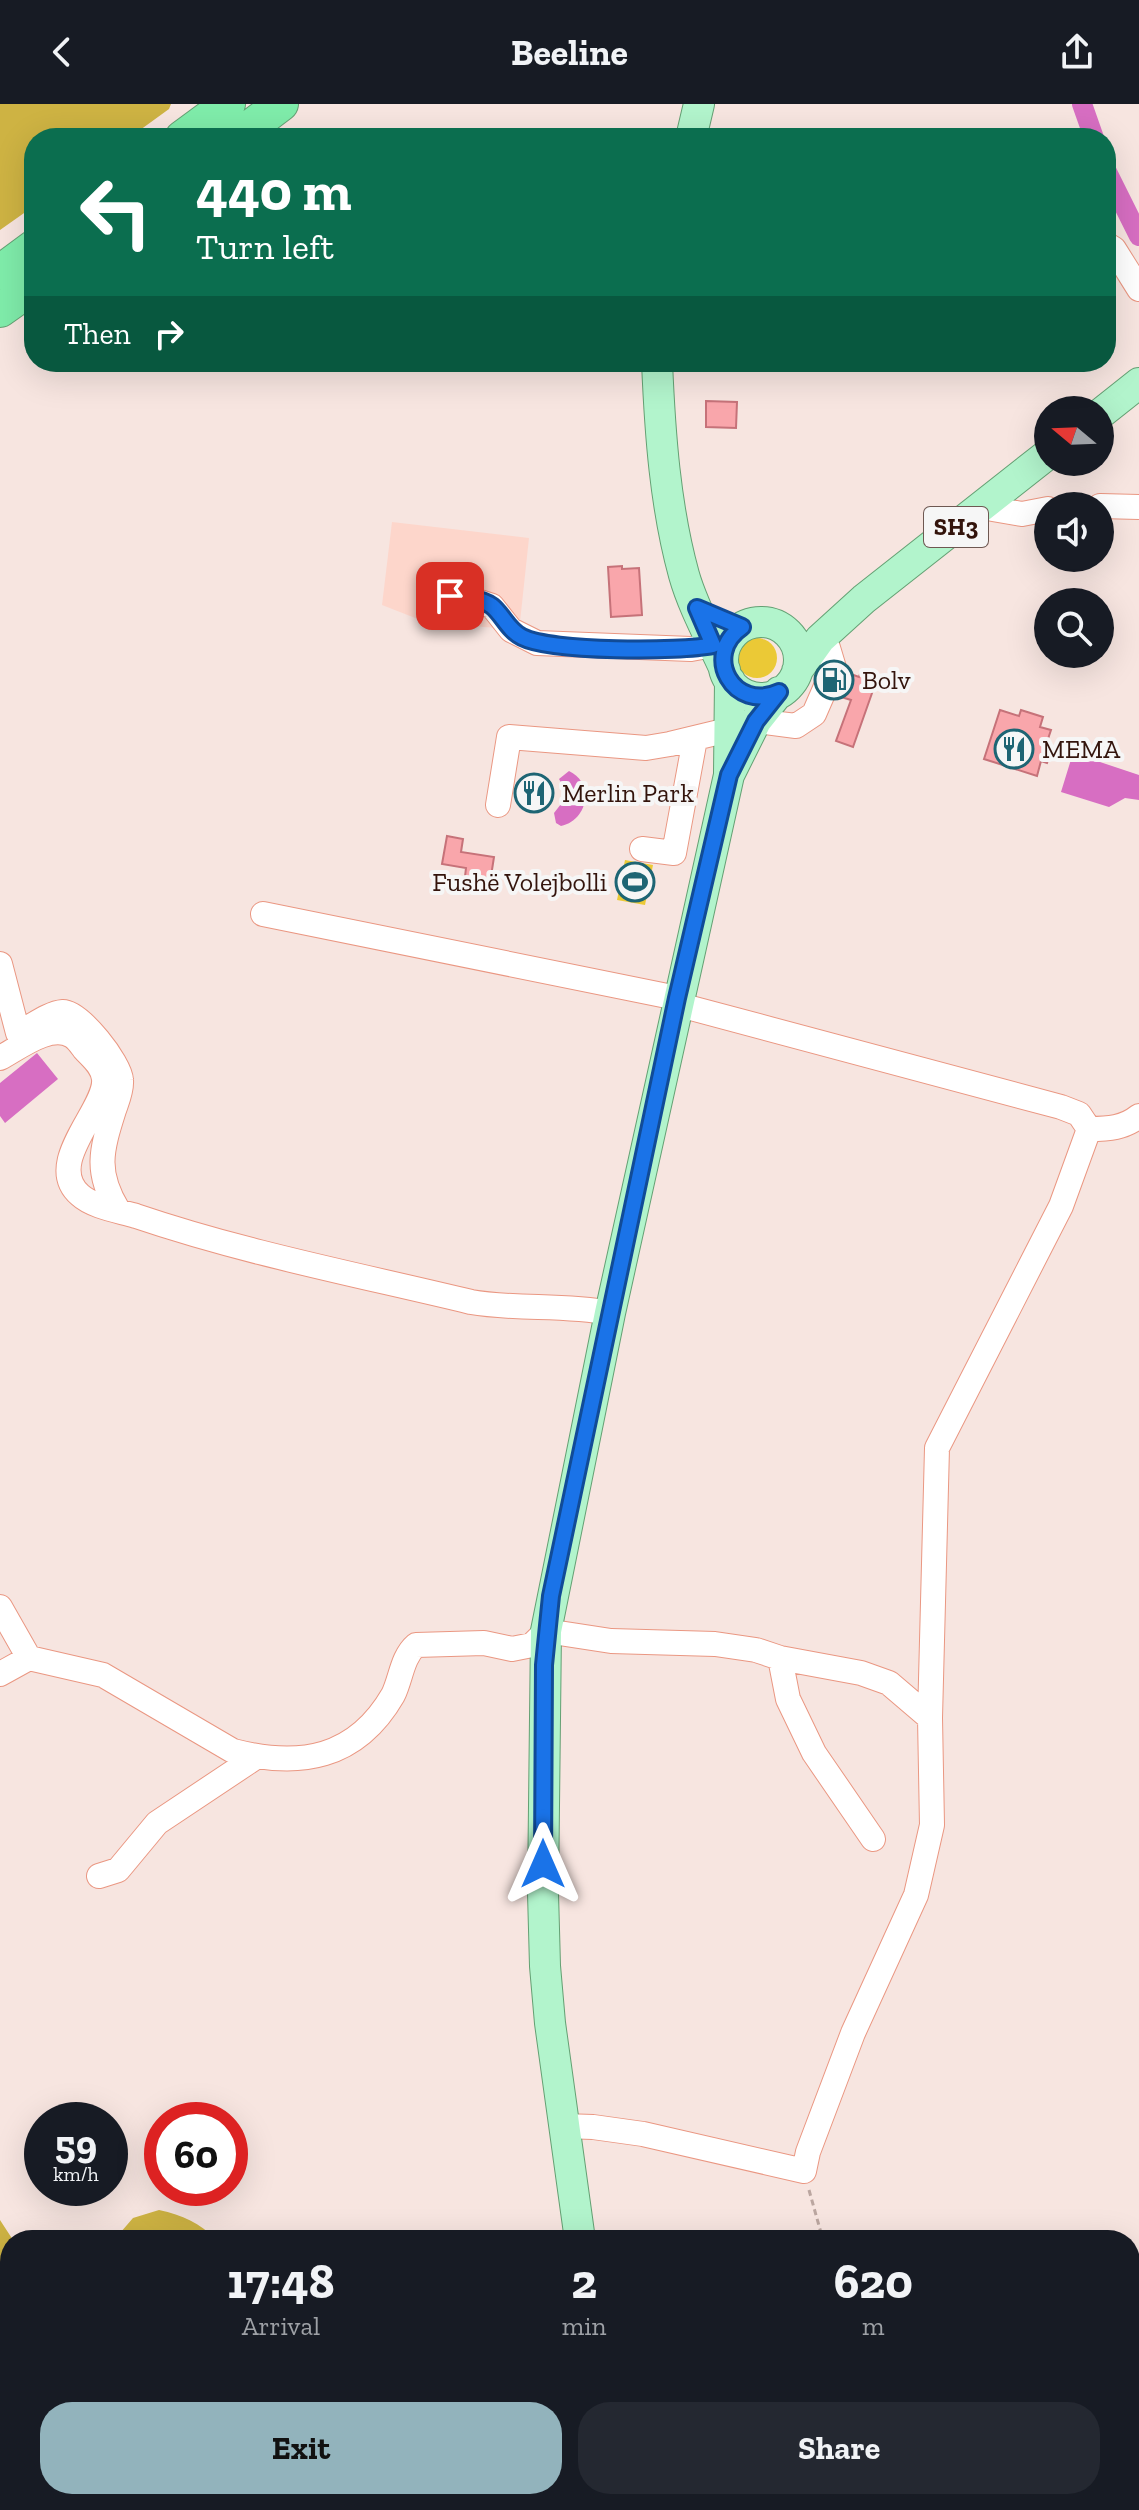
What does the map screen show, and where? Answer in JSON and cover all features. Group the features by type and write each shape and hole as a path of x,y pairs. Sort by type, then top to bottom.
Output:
{"highway":[{"path":"196,128 228,104"},
{"path":"249,128 281,104"},
{"path":"0,272 24,254"},
{"path":"0,310 24,293"}],"main road":[{"path":"693,128 699,104"},
{"path":"658,372 662,442 673,527 685,578 697,608 723,665 742,692 763,697 788,682 797,649 789,634 775,624 764,622 742,627 697,608"},
{"path":"1114,403 1139,383"},
{"name":"SH3","path":"579,2230 545,1966 546,1631 610,1313 729,775 742,726 788,682 820,639 864,599 1034,465"},
{"name":"SH3","path":"789,634 864,599"},
{"name":"SH3","path":"742,627 730,638 723,665 742,726"}],"street":[{"path":"1116,252 1139,289"},
{"path":"1114,506 1139,507"},
{"path":"981,507 1022,514 1034,512"},
{"path":"450,596 492,606 511,630 537,643 691,649 723,665"},
{"path":"498,805 509,737 646,748 742,726 796,726 814,714 834,668 828,648 820,639"},
{"path":"642,849 674,853 695,739"},
{"path":"263,914 677,1001 1061,1107 1079,1114 1089,1129"},
{"path":"0,964 9,1037 65,1012 78,1018 114,1060 121,1081 101,1161 107,1191 118,1210"},
{"path":"0,1058 44,1034 59,1032 72,1036 102,1069 104,1087 74,1146 70,1167 72,1185 81,1197 205,1237 471,1302 514,1308 587,1308 610,1313"},
{"path":"1089,1129 1110,1129 1130,1123 1139,1116"},
{"path":"564,2126 643,2134 804,2171 808,2152 853,2033 916,1895 932,1825 930,1718 937,1448 1061,1206 1089,1129"},
{"path":"0,1607 29,1658"},
{"path":"0,1674 29,1658 103,1675 233,1751 284,1760 317,1756 352,1742 394,1693 409,1650 416,1645 484,1643 512,1649 532,1645 546,1631 611,1641 715,1644 861,1673 889,1683 930,1718"},
{"path":"780,1658 788,1699 814,1753 873,1839"},
{"path":"99,1876 118,1870 157,1823 256,1757"}],"path":[{"path":"804,2171 820,2230"}],"shaded area":[{"path":"0,104 171,104 169,109 143,128 24,128 24,213 0,230"},
{"path":"392,522 529,538 520,622 498,628 428,623 382,605"},
{"path":"757,638 771,644 777,658 771,672 757,678 743,672 737,658 743,644"},
{"path":"1073,753 1139,775 1139,800 1125,798 1109,807 1061,792"},
{"path":"569,771 583,784 585,801 577,817 561,826 556,823 554,813 568,795 559,779"},
{"name":"Fushë Volejbolli","path":"625,860 653,865 645,905 617,900"},
{"path":"37,1053 58,1079 5,1123 0,1116 0,1083"},
{"path":"159,2210 190,2220 205,2230 123,2230 133,2218"}],"building":[{"path":"706,401 737,402 736,428 706,427"},
{"path":"622,566 622,569 639,568 642,615 611,617 608,567"},
{"path":"848,673 877,679 853,747 836,741 851,700 838,696"},
{"path":"1000,710 1019,716 1021,710 1043,717 1040,727 1051,730 1046,745 1052,748 1047,763 1041,761 1037,776 984,759"},
{"path":"447,836 463,839 461,852 494,857 489,889 464,885 466,868 442,864"}],"waterway":[{"path":"1082,104 1090,128"},
{"path":"1116,190 1139,236"}],"place":[{"name":"Bolv","path":"834,680"},
{"name":"MEMA","path":"1014,749"},
{"name":"Merlin Park","path":"534,793"},
{"name":"Fushë Volejbolli","path":"635,882"}],"route":[{"path":"450,596 492,606 511,630 521,637 537,643 581,647 691,649 713,645 697,608 742,627 730,638 724,654 725,670 733,685 747,695 758,697 779,692 756,721 729,775 677,998 654,1120 551,1596 544,1665 543,1864"}]}
